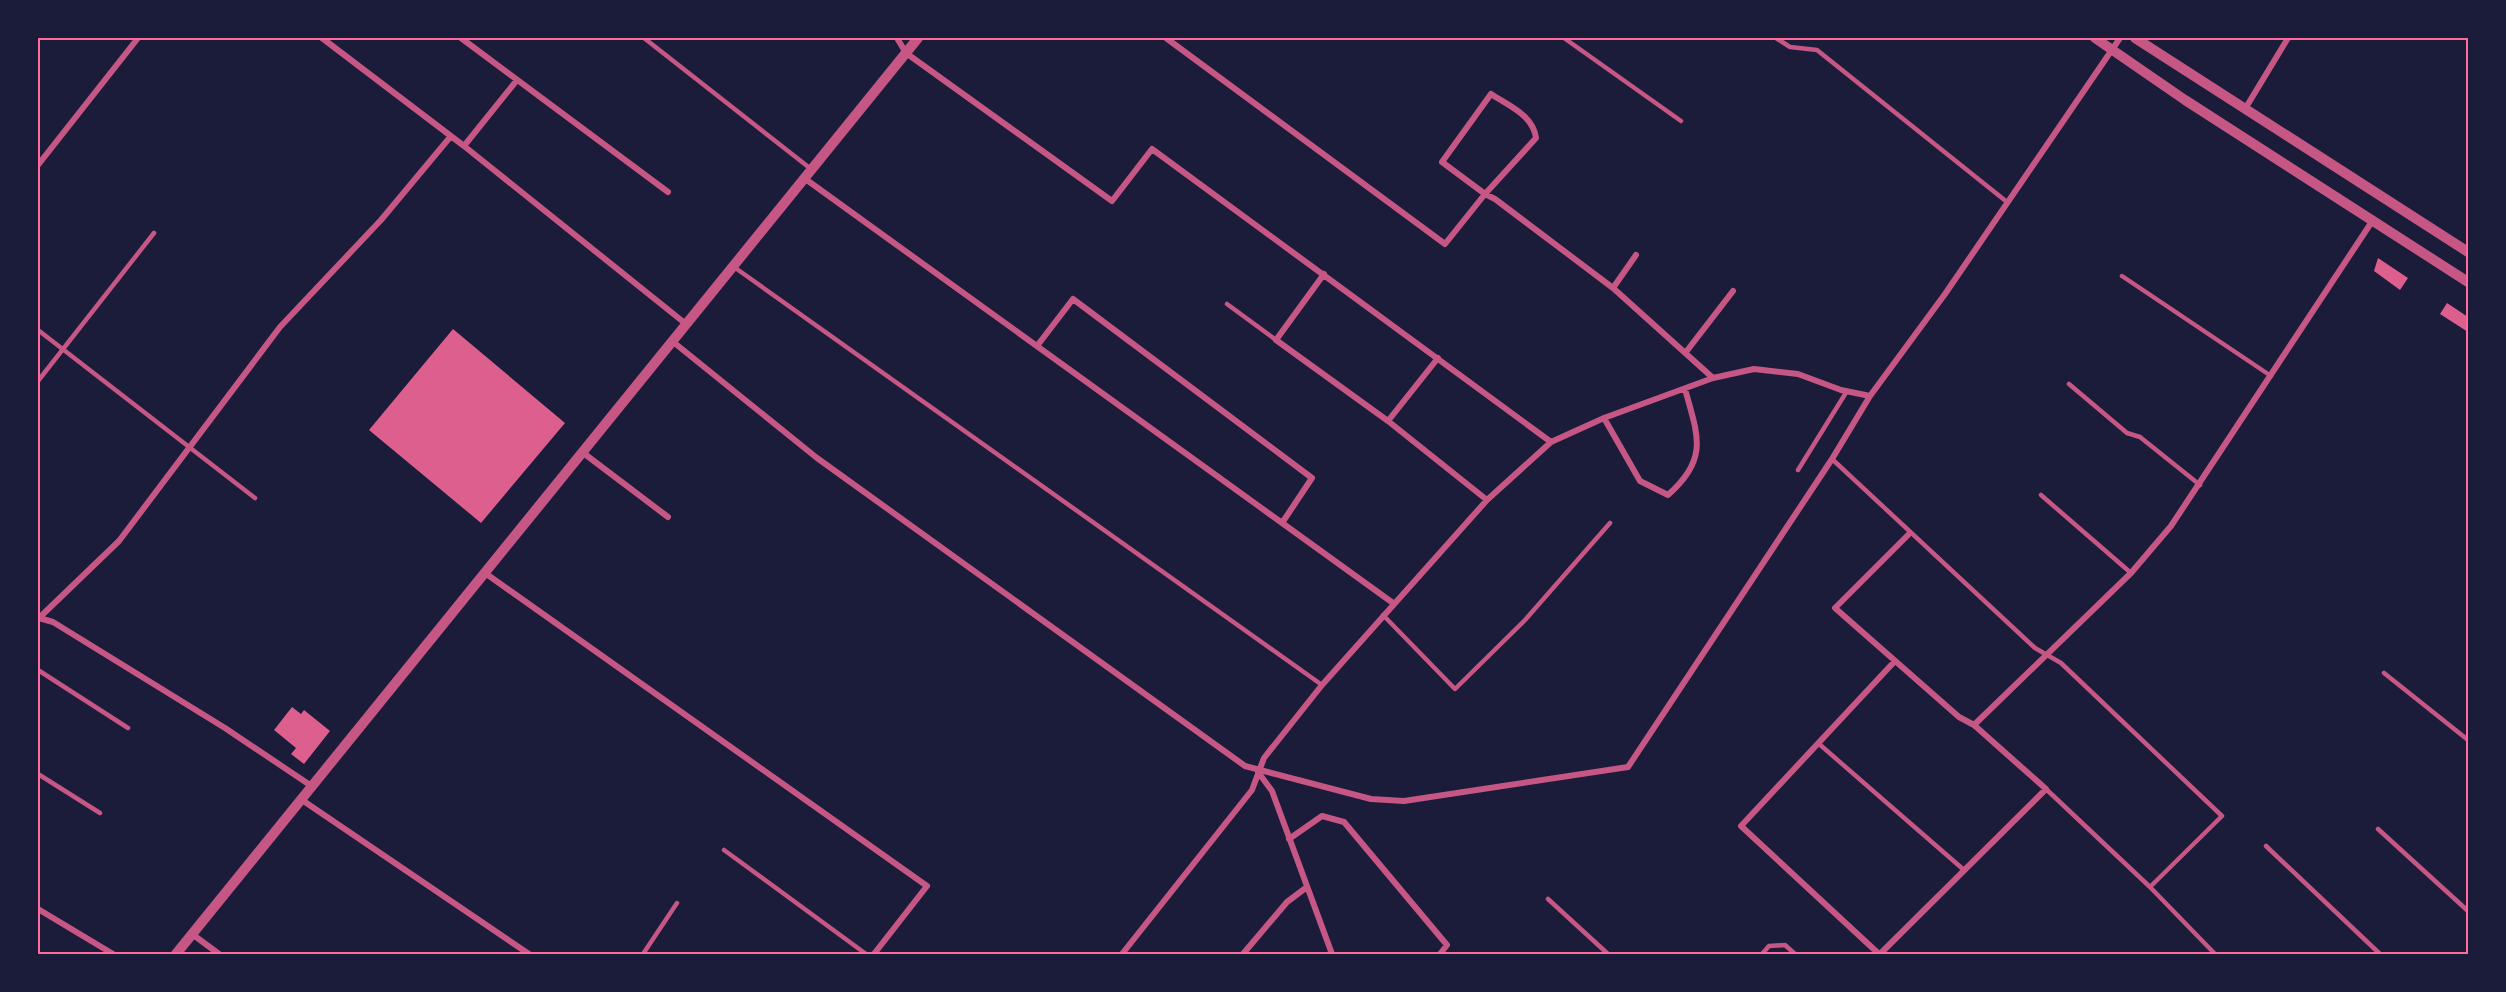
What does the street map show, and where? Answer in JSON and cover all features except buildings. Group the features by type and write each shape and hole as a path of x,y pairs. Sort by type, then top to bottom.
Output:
{"street":[{"path":"38,165 138,38"},
{"path":"322,38 464,146 686,324"},
{"path":"461,38 668,192"},
{"path":"897,38 906,53 1112,201 1152,149 1551,442"},
{"path":"176,954 918,38"},
{"path":"1166,38 1445,244 1485,194 1536,138 1534,128 1527,118 1491,94 1442,162 1485,194 1613,288 1713,378"},
{"path":"2095,38 2469,282"},
{"path":"672,341 817,458 1235,759 1258,772 1371,799 1404,801 1628,767 1832,459 1870,396 1945,294 2120,38"},
{"path":"2135,38 2469,252"},
{"path":"2245,110 2288,38"},
{"path":"464,146 517,80"},
{"path":"38,618 119,541 188,446 280,327 381,220 451,136"},
{"path":"807,173 1037,346 1393,603"},
{"path":"1974,725 2048,656 2131,573 2171,526 2373,220"},
{"path":"1613,288 1636,255"},
{"path":"1324,274 1276,340 1388,421 1487,500"},
{"path":"1686,352 1733,291"},
{"path":"1037,346 1073,298 1312,478 1282,523"},
{"path":"1388,421 1438,358"},
{"path":"1122,954 1252,790 1264,758 1322,685 1487,500 1551,442 1604,418 1713,378 1754,369 1798,374 1847,391 1870,396"},
{"path":"1604,418 1640,481 1668,495 1685,480 1698,453 1697,433 1685,389"},
{"path":"582,451 668,517"},
{"path":"1894,662 1741,826 1879,954 2046,789 1974,725 1959,717 1894,662 1834,608 1910,533"},
{"path":"485,573 927,886 874,954"},
{"path":"38,618 53,622 215,722 313,787"},
{"path":"1258,772 1272,791 1332,954"},
{"path":"302,800 529,954"},
{"path":"1289,839 1322,816 1344,822 1447,945 1440,954"},
{"path":"1243,954 1287,902 1307,887"},
{"path":"38,909 113,954"},
{"path":"192,934 219,954"}],"lane":[{"path":"644,38 807,173"},
{"path":"1564,38 1681,122"},
{"path":"1776,38 1790,47 1817,50 2007,202"},
{"path":"38,381 154,233"},
{"path":"732,266 1322,685"},
{"path":"2122,276 2271,376"},
{"path":"1227,304 1276,340"},
{"path":"38,330 255,498"},
{"path":"2069,384 2127,433 2140,437 2200,485"},
{"path":"1798,470 1847,391"},
{"path":"1832,459 2035,648 2061,663 2222,816 2150,887"},
{"path":"2042,495 2131,573"},
{"path":"1383,615 1455,689 1524,620 1610,523"},
{"path":"38,670 128,728"},
{"path":"2384,673 2469,740"},
{"path":"1818,743 1964,870"},
{"path":"38,774 100,813"},
{"path":"2046,789 2150,887 2215,954"},
{"path":"2378,829 2469,911"},
{"path":"2266,846 2380,954"},
{"path":"724,850 866,954"},
{"path":"1548,899 1608,954"},
{"path":"643,954 677,903"},
{"path":"1762,954 1769,946 1785,945 1795,954"}]}
